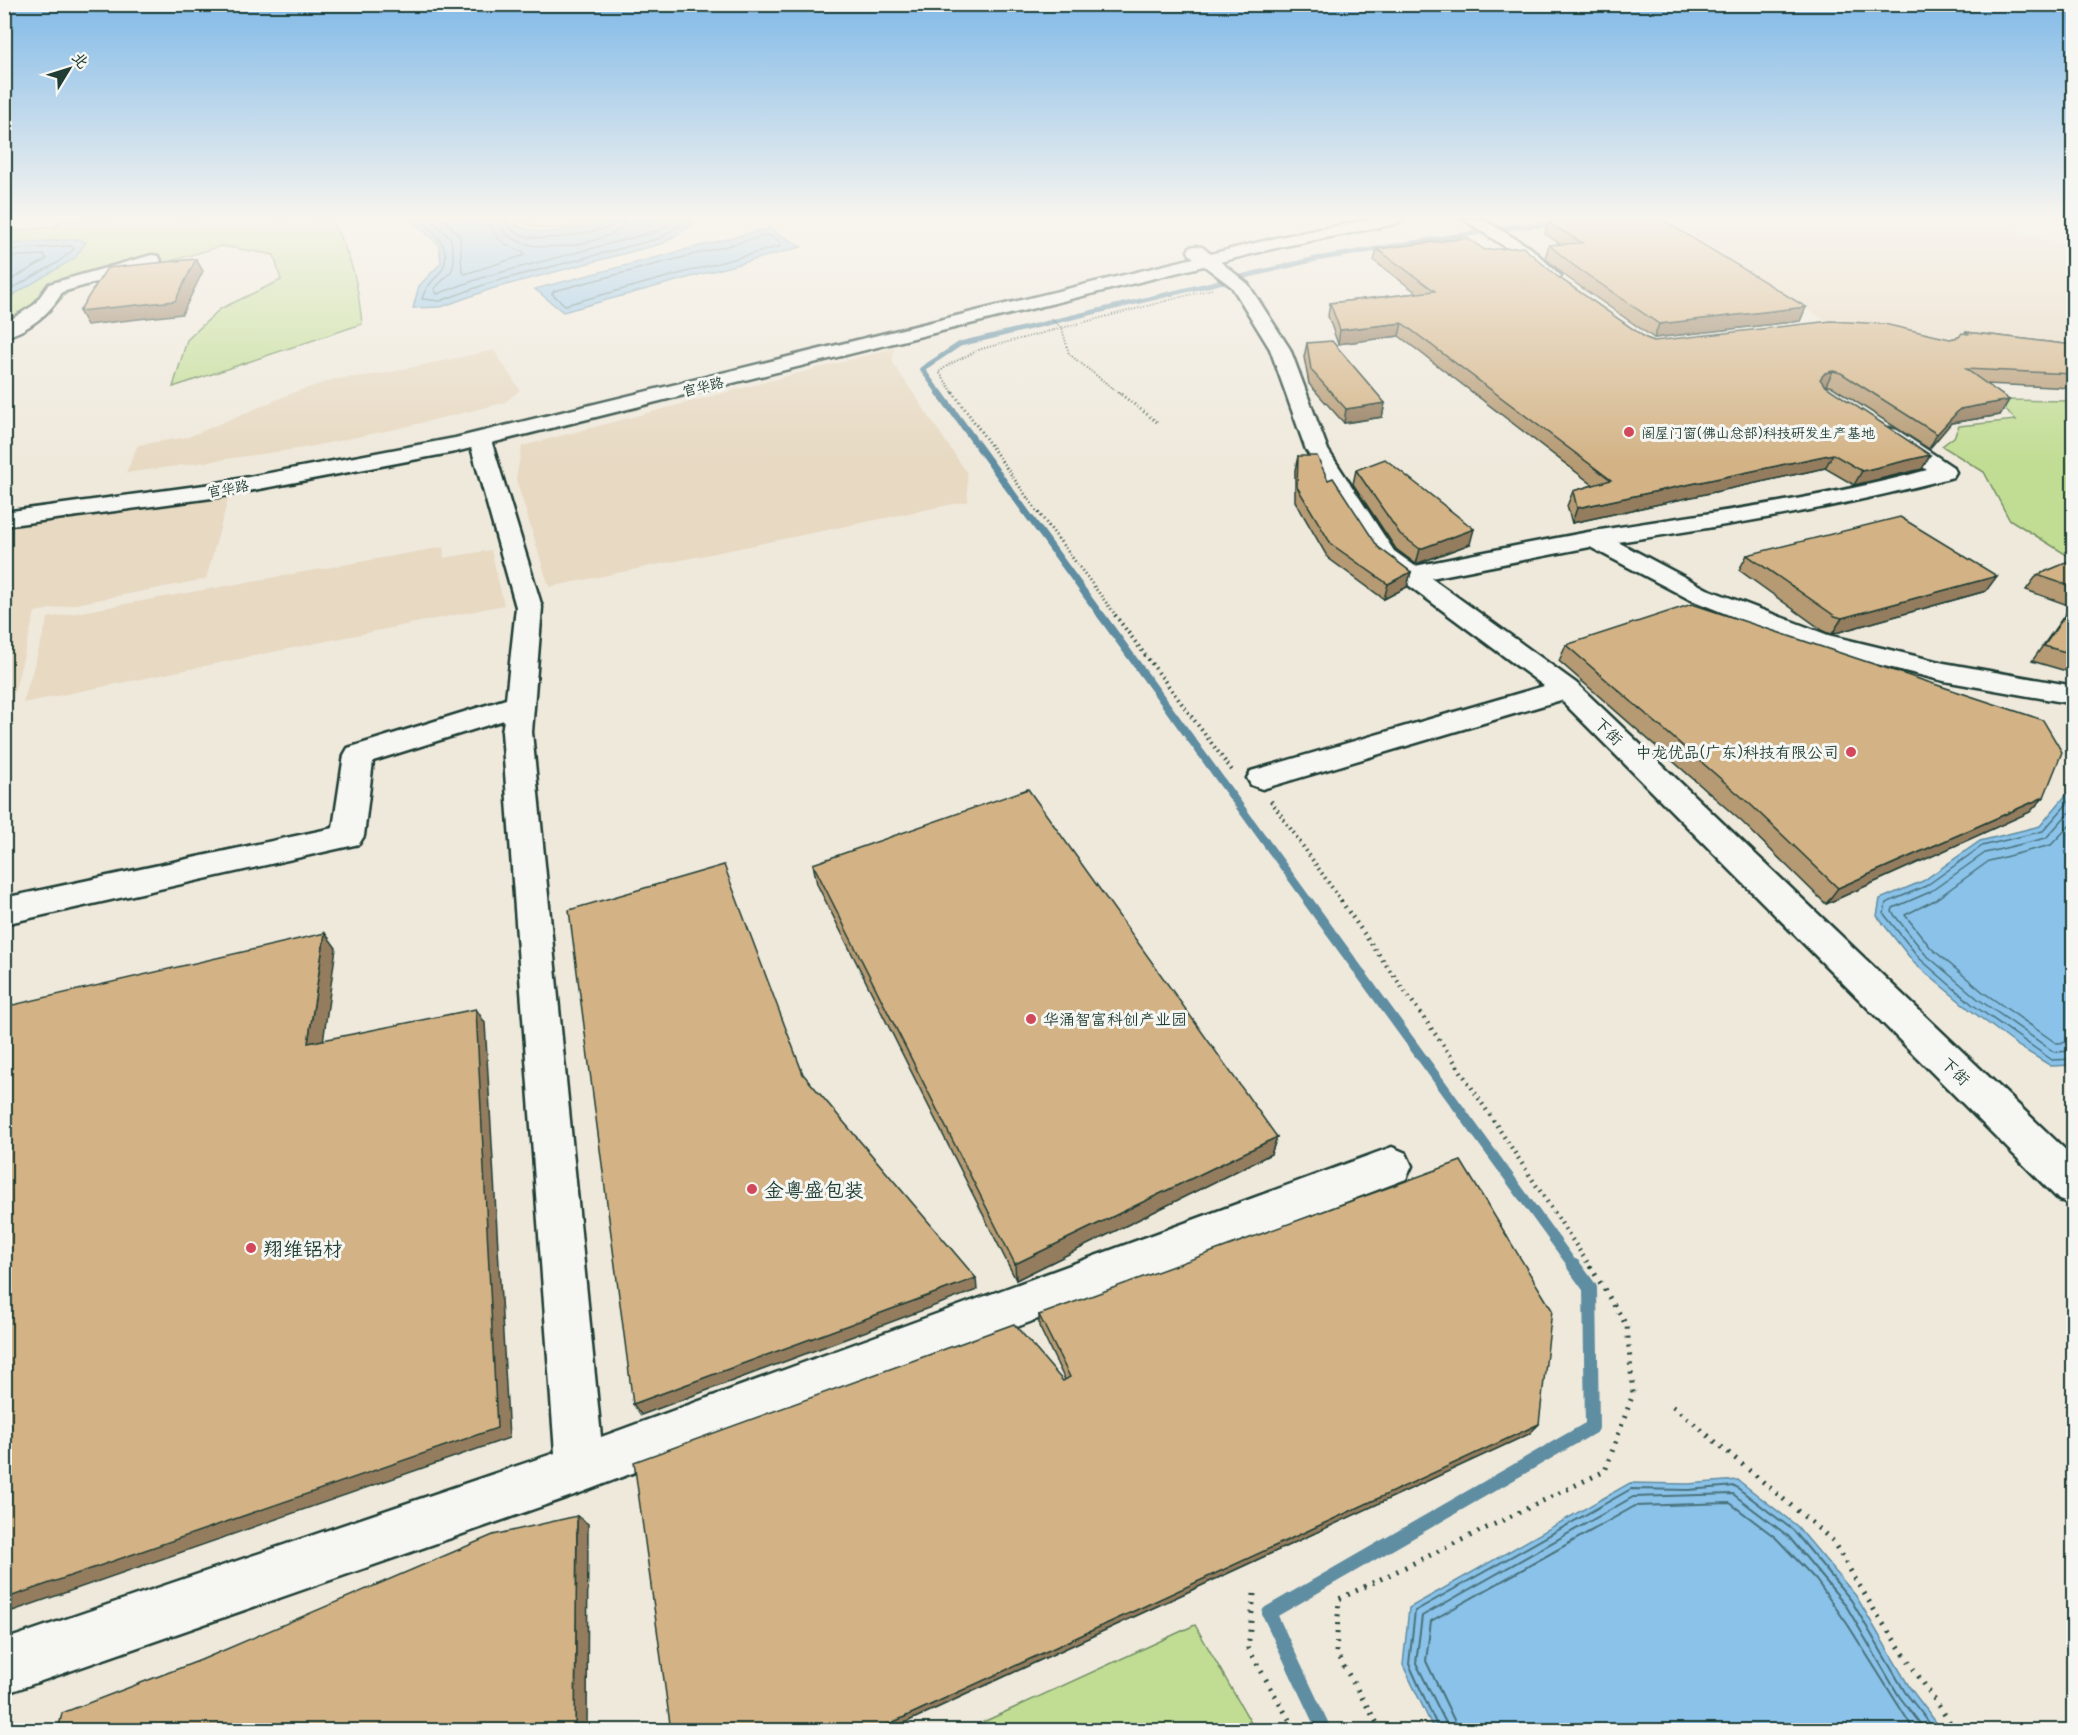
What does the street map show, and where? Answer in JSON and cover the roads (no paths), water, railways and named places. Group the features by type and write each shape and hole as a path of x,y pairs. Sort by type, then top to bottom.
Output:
{"street":[{"path":"4,331 23,322 49,300"},
{"name":"官华路","path":"4,503 224,473 452,432 1016,300"},
{"name":"官华路","path":"4,519 212,491 480,440 1029,300"},
{"name":"下街","path":"1247,300 1280,349 1317,450 1385,556 1566,689 2073,1186"},
{"path":"1411,574 1593,539 1876,492 1945,472 1875,426"},
{"path":"480,440 529,607 519,705 518,744 580,1469"},
{"path":"1593,539 1698,594 1819,641 1944,672 2073,695"},
{"path":"1256,785 1566,689"},
{"path":"4,911 348,836 359,755 519,705"},
{"path":"4,1666 580,1469 1392,1166"}],"water":[{"path":"415,300 461,300 441,307 413,308"},
{"path":"548,300 607,300 563,312"},
{"path":"2072,788 2073,1065 2051,1066 2018,1046 1915,964 1877,916 1880,899 1923,881 1980,841 2040,826"},
{"path":"1738,1480 1797,1526 1856,1596 1910,1688 1942,1730 1434,1730 1403,1665 1409,1608 1630,1483 1688,1484"}],"waterway":[{"path":"940,394 922,369 960,344 1144,300"},
{"path":"939,392 1102,617"},
{"path":"1101,615 1309,902"},
{"path":"1308,901 1575,1268"},
{"path":"1324,1730 1269,1613 1592,1427 1590,1288 1574,1266"}],"place":[{"name":"阁屋门窗(佛山总部)科技研发生产基地","path":"1629,432"},
{"name":"中龙优品(广东)科技有限公司","path":"1851,752"},
{"name":"华涌智富科创产业园","path":"1031,1019"},
{"name":"金粤盛包装","path":"752,1189"},
{"name":"翔维铝材","path":"251,1248"}]}
